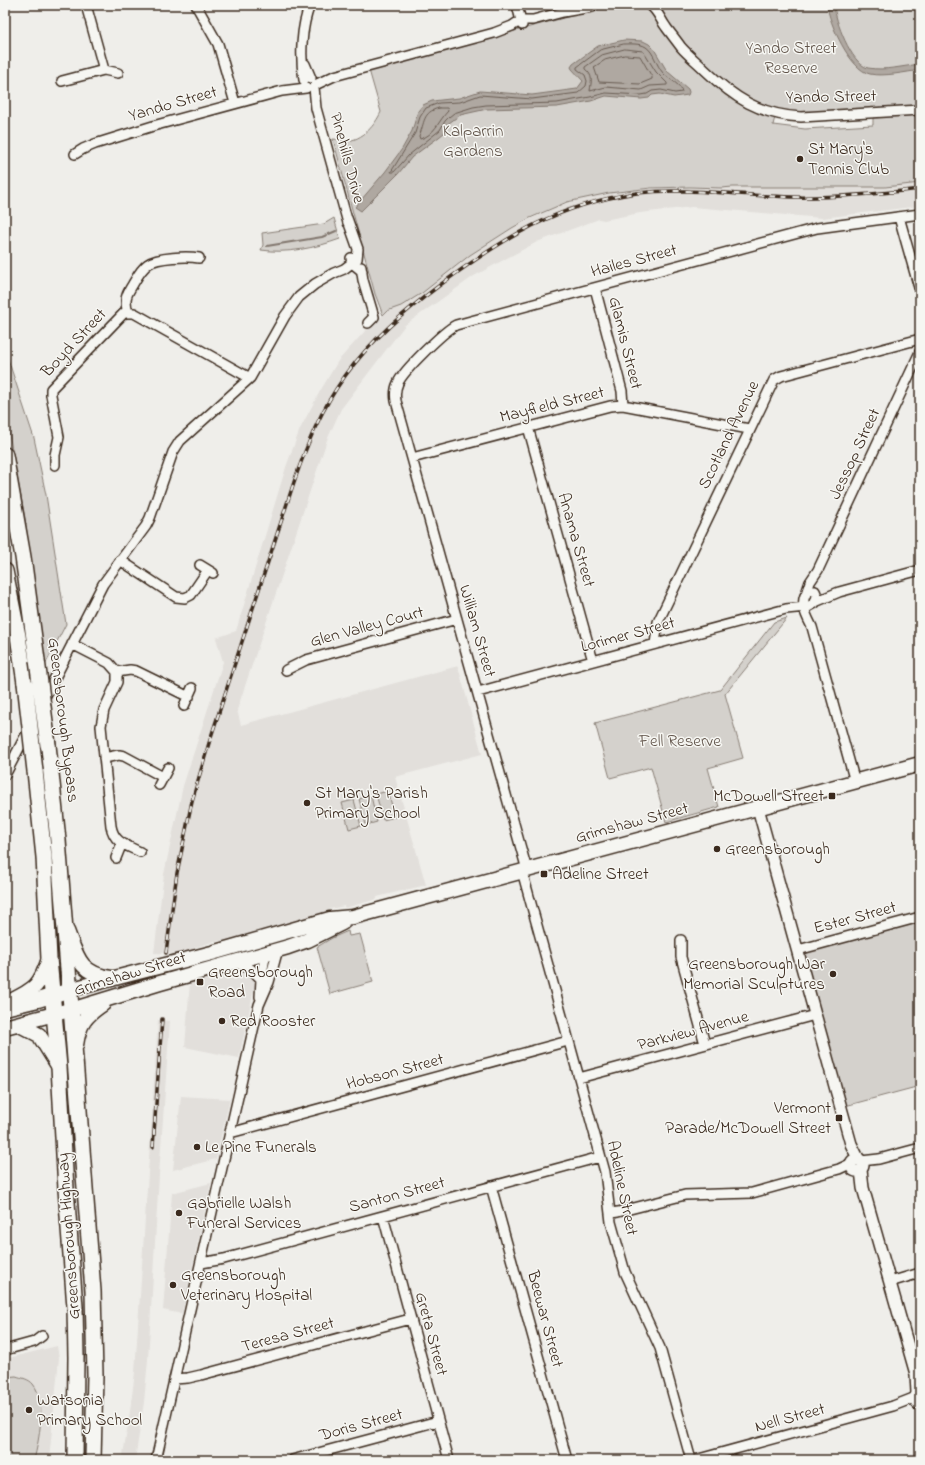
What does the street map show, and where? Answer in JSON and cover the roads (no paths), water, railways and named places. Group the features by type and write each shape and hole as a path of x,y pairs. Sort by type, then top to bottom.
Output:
{"highway":[{"name":"Greensborough Bypass","path":"5,455 23,557 48,745 65,925 71,1010"},
{"name":"Greensborough Bypass","path":"5,570 18,636 35,771 44,857 49,959 55,1014"},
{"name":"Greensborough Highway","path":"71,1010 93,1291 95,1375 93,1460"},
{"name":"Greensborough Highway","path":"55,1014 75,1307 75,1460"}],"main road":[{"name":"Grimshaw Street","path":"5,1008 330,920 353,917 920,764"},
{"name":"Grimshaw Street","path":"12,1026 308,940 353,917"},
{"path":"65,925 78,959 82,965 93,974 113,978"},
{"path":"272,951 274,935"},
{"path":"5,1004 34,988 44,974 49,959"},
{"path":"75,1053 79,1028 85,1018 115,996"},
{"path":"12,1026 39,1035 59,1067"}],"street":[{"path":"86,5 104,70"},
{"path":"196,5 218,44 235,103"},
{"name":"Pinehills Drive","path":"310,5 304,24 303,57 346,218 353,261"},
{"path":"517,5 521,22"},
{"name":"Yando Street","path":"650,5 656,10 665,26 689,55 730,92 741,100 761,109 801,117 920,110"},
{"name":"Yando Street","path":"656,5 664,15 674,37"},
{"name":"Yando Street","path":"75,154 95,144 235,103 494,33 521,22 594,6"},
{"path":"62,81 104,70 118,73"},
{"name":"Hailes Street","path":"396,401 396,386 401,376 452,327 817,228 920,214"},
{"path":"900,217 920,291"},
{"path":"128,313 126,297 143,268 147,264 154,261 182,256 199,258"},
{"path":"5,776 103,584 139,536 150,518 173,452 180,441 250,378 293,304 306,291 353,261 360,265 374,317"},
{"name":"Glamis Street","path":"595,288 622,390 623,405"},
{"name":"Boyd Street","path":"55,464 55,455 59,437 51,395 52,389 122,315 134,313 250,378"},
{"name":"Scotland Avenue","path":"655,644 658,622 772,383 778,377 920,340"},
{"name":"Jessop Street","path":"855,782 812,627 809,601 810,582 818,570 920,352"},
{"name":"William Street","path":"396,401 478,692 524,871"},
{"name":"Mayfield Street","path":"412,458 610,406 623,405 750,429"},
{"name":"Anama Street","path":"528,427 593,661"},
{"path":"120,560 176,597 180,598 185,598 191,595 207,569"},
{"name":"Lorimer Street","path":"478,692 786,609 839,592 920,570"},
{"name":"Glen Valley Court","path":"286,670 306,660 457,619"},
{"path":"72,644 109,663 117,672 117,682 102,718 101,733 112,832 115,839 140,852"},
{"path":"117,672 133,670 191,693 184,706"},
{"path":"104,758 124,756 161,781 168,768"},
{"path":"758,808 890,1282 918,1395"},
{"path":"116,858 122,843"},
{"name":"Adeline Street","path":"524,871 568,1041 607,1179 611,1222 624,1272 660,1348 691,1460"},
{"name":"Ester Street","path":"798,950 920,917"},
{"path":"681,940 681,957 705,1044"},
{"path":"156,1460 259,1005 261,980 272,951"},
{"path":"259,1005 269,982 272,951"},
{"path":"234,962 251,969 261,980"},
{"name":"Parkview Avenue","path":"579,1078 815,1015"},
{"name":"Hobson Street","path":"230,1133 568,1041"},
{"path":"611,1213 686,1194 752,1193 920,1148"},
{"name":"Santon Street","path":"201,1263 383,1216 600,1157"},
{"name":"Beewar Street","path":"491,1186 567,1460"},
{"name":"Greta Street","path":"383,1216 449,1460"},
{"path":"890,1282 920,1273"},
{"name":"Teresa Street","path":"174,1379 201,1375 410,1318"},
{"path":"5,1350 34,1342 42,1336"},
{"name":"Nell Street","path":"695,1460 725,1456 893,1406 918,1395"},
{"name":"Doris Street","path":"292,1460 438,1421"}],"water":[{"path":"827,5 834,5 837,21 845,41 856,59 862,65 868,68 881,69 920,64 920,70 881,75 870,74 862,71 848,55 836,34"},
{"path":"624,40 643,41 649,44 654,49 667,71 688,89 688,95 674,97 660,94 641,99 606,96 591,101 557,107 487,109 460,115 449,123 444,133 412,157 398,174 361,211 355,207 385,172 402,149 412,131 418,111 423,105 432,101 459,98 480,91 532,95 577,89 583,81 572,69 571,67 573,64 598,46"}],"waterway":[{"path":"267,246 322,237 336,231"}],"railway":[{"path":"166,953 177,873 192,801 209,743 294,482 310,440 336,388 366,350 401,316 463,268 486,253 532,226 556,215 608,198 656,191 695,191 773,196 824,197 920,189"},
{"path":"153,1147 162,1019"}],"place":[{"name":"St Mary's Tennis Club","path":"800,159"},
{"name":"McDowell Street","path":"832,796"},
{"name":"St Mary's Parish Primary School","path":"307,803"},
{"name":"Greensborough","path":"717,849"},
{"name":"Adeline Street","path":"544,874"},
{"name":"Greensborough War Memorial Sculptures","path":"833,974"},
{"name":"Greensborough Road","path":"200,982"},
{"name":"Red Rooster","path":"222,1021"},
{"name":"Vermont Parade/McDowell Street","path":"839,1118"},
{"name":"Le Pine Funerals","path":"197,1147"},
{"name":"Gabrielle Walsh Funeral Services","path":"179,1213"},
{"name":"Greensborough Veterinary Hospital","path":"173,1285"},
{"name":"Watsonia Primary School","path":"29,1410"}],"park label":[{"name":"Yando Street Reserve","path":"791,58"},
{"name":"Kalparrin Gardens","path":"473,141"},
{"name":"Fell Reserve","path":"680,741"}]}
